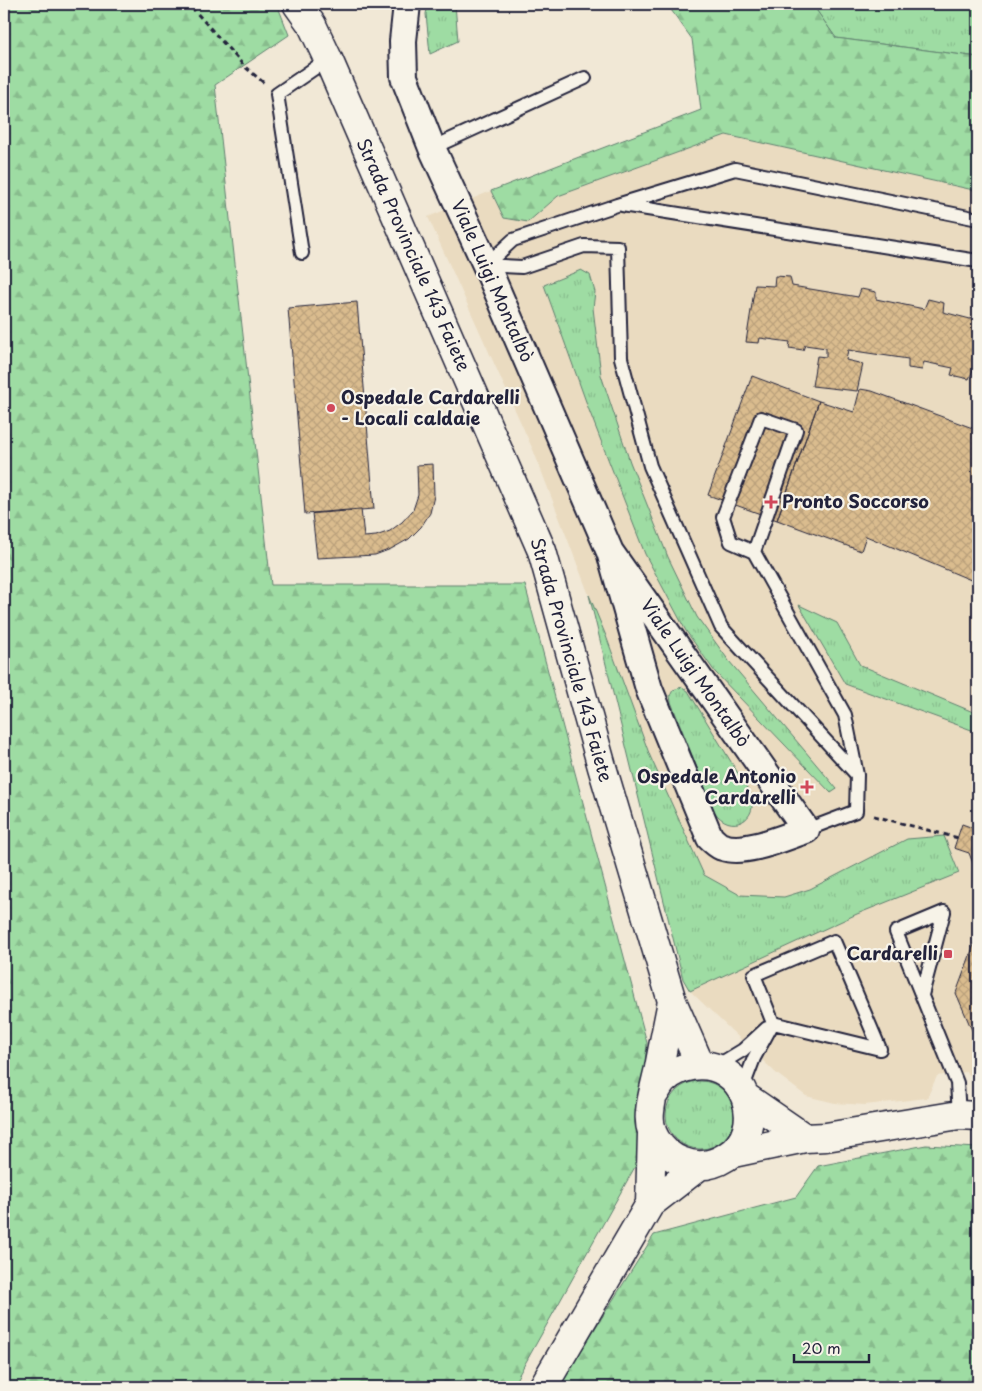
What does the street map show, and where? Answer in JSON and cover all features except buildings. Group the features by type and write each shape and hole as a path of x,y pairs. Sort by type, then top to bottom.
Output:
{"main road":[{"name":"Strada Provinciale 143 Faiete","path":"307,11 542,551 602,767 672,1001 707,1066 730,1076 744,1094 805,1138"},
{"name":"Strada Provinciale 143 Faiete","path":"650,1204 652,1133 649,1114 672,1001"},
{"path":"654,1094 665,1079 681,1068 707,1066"},
{"path":"733,1153 745,1137 750,1118 744,1094"},
{"name":"Strada Provinciale 143 Faiete","path":"543,1387 650,1204 699,1166 717,1163 733,1153 805,1138 826,1137 969,1116"},
{"path":"652,1133 663,1150 679,1161 699,1166"}],"street":[{"name":"Viale Luigi Montalbò","path":"407,4 403,41 404,77 432,148 486,266 610,552 649,689 710,838 722,847 740,849 764,844 806,830 610,552"}],"lane":[{"path":"302,253 276,94 328,59"},
{"path":"432,148 586,78"},
{"path":"486,266 513,240 617,205 736,169 978,219"},
{"path":"617,205 978,261"},
{"path":"486,266 522,267 584,246 618,248 621,358 650,466 721,627 857,775"},
{"path":"754,552 796,430 761,418 723,518 731,542 754,552 845,715 857,775 856,811 806,830"},
{"path":"922,995 944,912 896,932 969,1116"},
{"path":"744,1094 754,1058 772,1023 754,975 834,940 880,1049 772,1023"},
{"path":"707,1066 743,1050 772,1023"}],"path":[{"path":"183,4 194,10 244,66 276,94"},
{"path":"856,811 958,838"}],"shaded area":[{"name":"Ospedale Antonio Cardarelli","path":"726,135 978,191 978,1082 966,1072 937,1076 927,1098 865,1105 835,1103 806,1096 777,1074 690,991 683,979 589,595 534,452 428,217 491,191 504,218 528,222 558,196"}],"green space":[{"path":"4,4 277,4 289,35 215,85 271,585 525,585 647,1043 636,1165 512,1387 4,1387"},
{"path":"428,4 455,4 458,41 430,54 426,14"},
{"path":"664,4 812,4 836,38 978,57 978,191 726,135 558,196 528,222 504,218 491,191 701,110 692,39 669,7"},
{"path":"812,4 978,4 978,57 836,38"},
{"path":"581,270 590,275 595,292 593,308 601,375 630,462 668,557 697,617 729,661 837,789 831,793 715,672 686,631 645,554 589,410 544,285"},
{"path":"589,595 650,756 704,875 740,895 784,897 810,889 907,839 944,836 959,873 857,914 690,991 683,979"},
{"path":"799,605 837,623 860,665 978,714 977,732 845,684"},
{"path":"682,687 688,691 750,793 751,811 742,822 728,823 721,819 714,811 671,702 670,696 673,690"},
{"path":"700,1081 713,1084 724,1091 731,1102 734,1115 731,1128 724,1139 713,1146 700,1149 687,1146 676,1139 669,1128 666,1115 669,1102 676,1091 687,1084"},
{"path":"926,1145 978,1148 978,1387 558,1387 654,1235 796,1197 818,1166"}],"place":[{"name":"Ospedale Cardarelli - Locali caldaie","path":"331,408"},
{"name":"Pronto Soccorso","path":"771,502"},
{"name":"Ospedale Antonio Cardarelli","path":"807,787"},
{"name":"Cardarelli","path":"948,954"}]}
